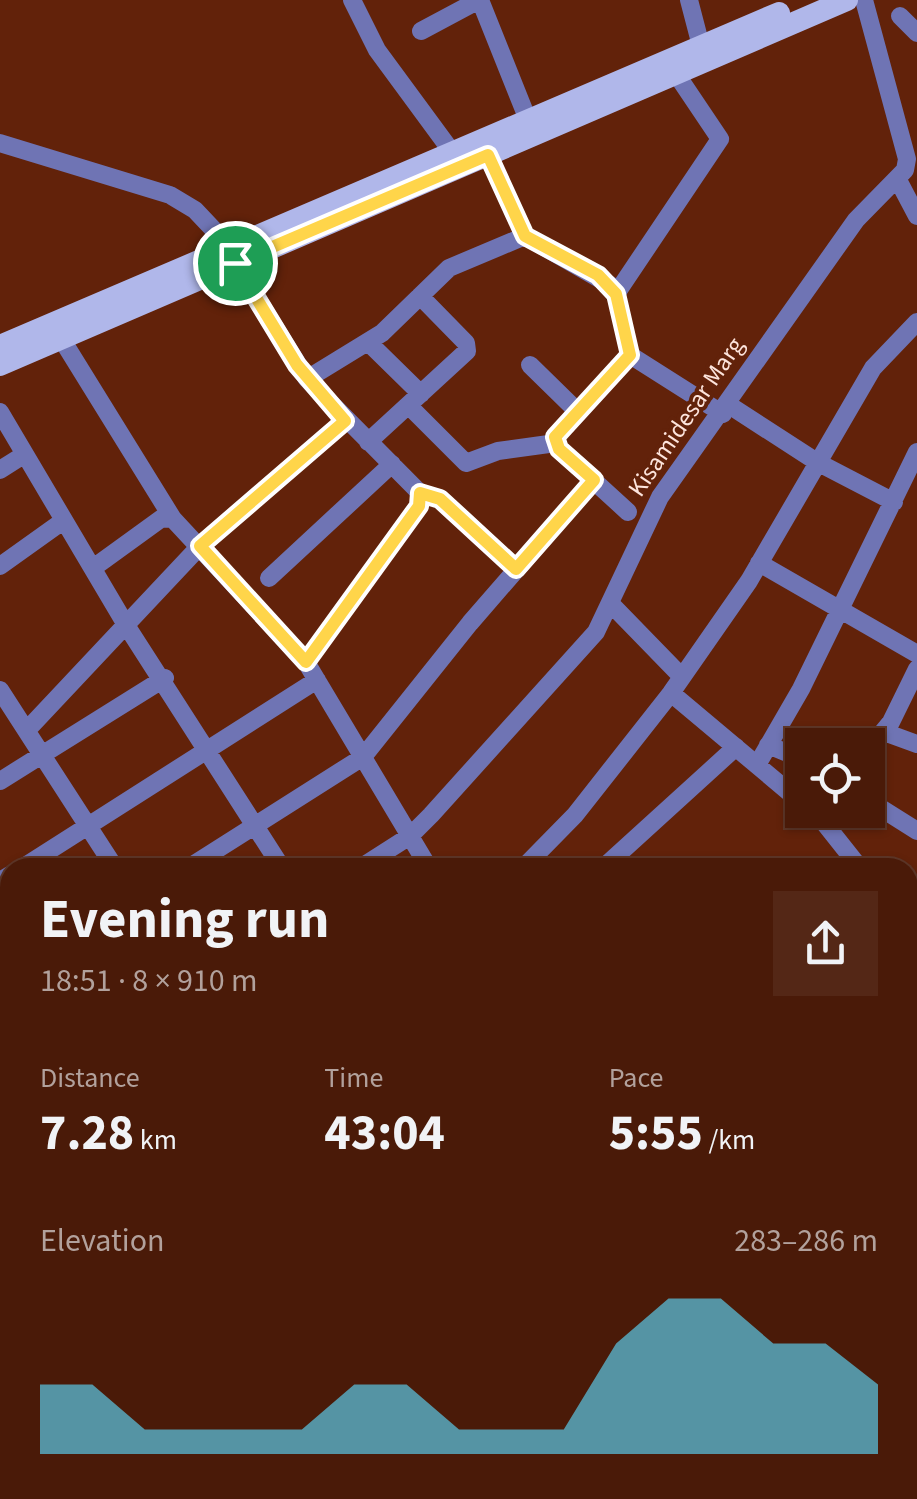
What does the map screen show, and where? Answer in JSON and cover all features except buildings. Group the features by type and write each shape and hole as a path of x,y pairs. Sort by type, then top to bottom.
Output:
{"main road":[{"path":"0,365 452,152 810,0"},
{"path":"0,346 488,155 847,0"}],"street":[{"path":"352,0 377,50 452,152"},
{"path":"422,31 479,0 528,120"},
{"path":"689,0 701,46"},
{"path":"864,0 910,170 917,216"},
{"path":"900,16 917,33"},
{"path":"616,294 720,139 677,75"},
{"path":"0,143 170,195 195,210 232,255 307,379 420,493 440,499 516,569"},
{"path":"488,155 525,236 598,275 616,294 630,355 894,502"},
{"name":"Kisamidesar Marg","path":"376,858 410,836 582,650 610,604 660,498 726,410 760,351 856,220 910,170"},
{"path":"307,379 369,344 450,268 525,236"},
{"path":"368,442 464,356 468,347 420,296"},
{"path":"533,858 576,815 677,685 759,563 874,368 917,322"},
{"path":"62,338 172,519 306,662 423,858"},
{"path":"369,344 466,463 498,450 556,443"},
{"path":"556,443 558,431 630,355"},
{"path":"530,364 577,411"},
{"path":"0,412 22,456 126,625 164,678 276,858"},
{"path":"27,730 200,546 345,421"},
{"path":"556,443 628,512"},
{"path":"757,765 917,452"},
{"path":"0,470 22,456"},
{"path":"269,578 392,464"},
{"path":"204,858 363,757 594,480"},
{"path":"306,662 419,506 420,493"},
{"path":"93,568 162,518 172,519"},
{"path":"0,566 63,521"},
{"path":"759,563 917,654"},
{"path":"610,604 677,685 736,747 785,787"},
{"path":"885,730 917,669"},
{"path":"0,782 164,678"},
{"path":"38,858 210,752 317,680"},
{"path":"0,690 109,858"},
{"path":"885,732 917,744"},
{"path":"768,746 785,752"},
{"path":"614,858 736,747"},
{"path":"885,811 917,831"},
{"path":"828,828 852,858"}],"route":[{"path":"488,155 525,236 598,275 616,294 630,355 555,437 559,449 594,480 516,569 440,499 420,493 419,506 306,662 200,546 345,421 297,365 235,263 488,155"}]}
